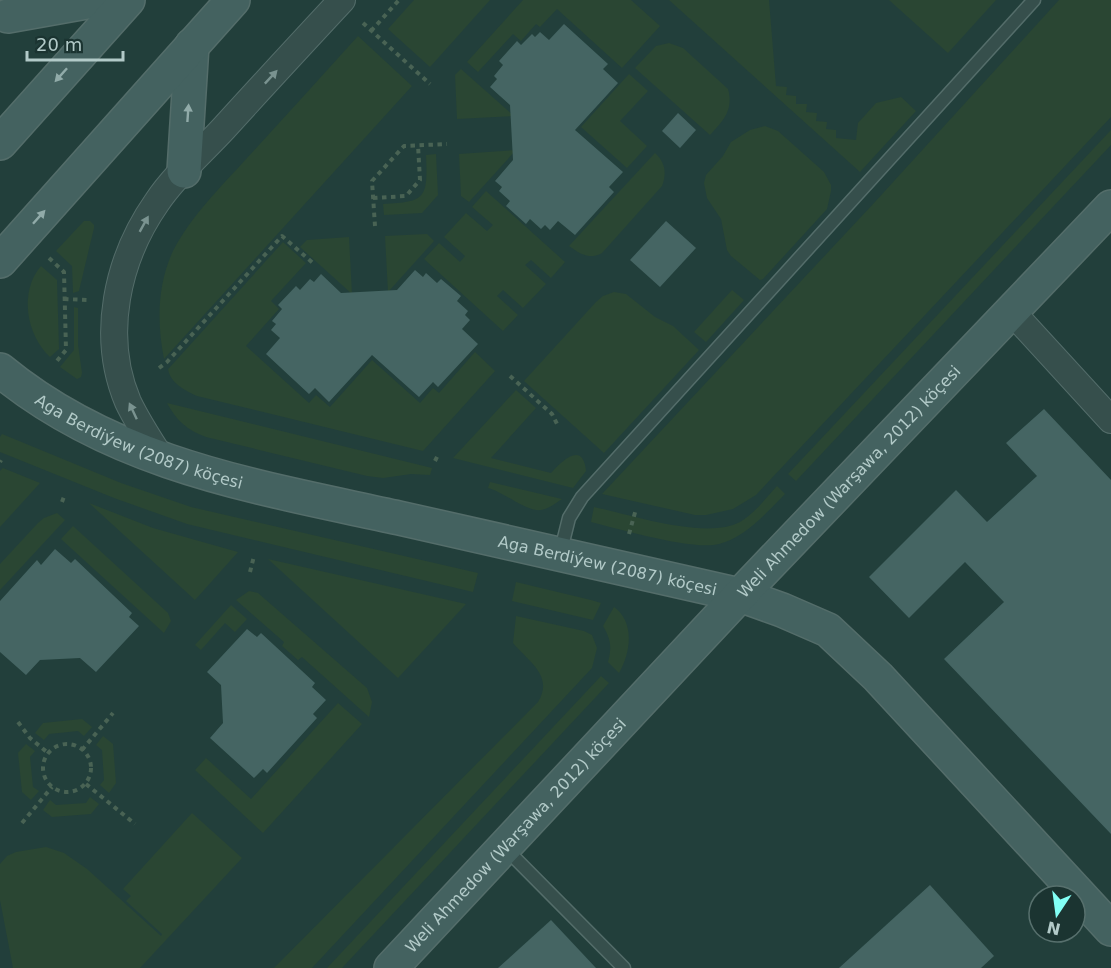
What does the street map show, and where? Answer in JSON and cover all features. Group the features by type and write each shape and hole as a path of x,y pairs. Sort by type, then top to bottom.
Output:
{"street":[{"path":"10,14 98,0"},
{"path":"0,143 128,0"},
{"path":"0,261 233,0"},
{"path":"163,460 142,430 127,399 117,363 116,302 121,276 132,246 144,221 158,200 342,0"},
{"path":"184,171 192,45"},
{"name":"Weli Ahmedow (Warşawa, 2012) köçesi","path":"391,968 740,595 1111,207"},
{"path":"1012,312 1111,420"},
{"name":"Aga Berdiýew (2087) köçesi","path":"0,370 72,421 163,460 246,484 740,595 828,630 878,677 1111,929"}],"lane":[{"path":"560,554 569,518 582,497 1034,0"},
{"path":"505,848 624,968"}],"path":[{"path":"371,31 399,0"},
{"path":"363,23 430,84"},
{"path":"375,226 372,181 404,146 447,144"},
{"path":"373,198 406,196 420,180 418,145"},
{"path":"159,368 167,363 282,236 314,264"},
{"path":"49,258 64,272 66,350 56,362"},
{"path":"64,299 79,300"},
{"path":"510,376 552,414 557,424"},
{"path":"435,461 438,455"},
{"path":"62,502 65,494"},
{"path":"629,534 636,509"},
{"path":"250,572 254,556"},
{"path":"82,750 113,712"},
{"path":"18,722 30,738 48,753"},
{"path":"69,744 82,750 90,762 91,770 86,784 73,792 52,787 47,781 43,767 48,753 54,748 69,744"},
{"path":"86,784 135,824"},
{"path":"22,823 52,787"}],"green space":[{"path":"414,0 490,0 430,67 388,29"},
{"path":"523,0 631,0 660,26 622,68 557,9 540,27 536,24 521,41 513,34 478,72 467,62"},
{"path":"669,0 769,0 776,86 787,87 786,95 796,96 796,104 807,104 806,112 817,113 816,121 827,122 826,129 836,130 836,138 856,140 858,123 876,103 901,97 916,111 860,172"},
{"path":"889,0 996,0 948,53"},
{"path":"1059,0 1111,0 1111,117 756,495 733,509 695,515 602,494 874,203"},
{"path":"358,36 412,86 164,359 160,332 161,291 168,264 180,238 217,191"},
{"path":"669,43 683,48 728,89 730,103 726,115 710,135 635,68 656,46"},
{"path":"461,69 514,116 457,119 455,75"},
{"path":"629,74 648,91 620,121 647,146 627,168 581,127"},
{"path":"765,126 778,131 824,172 831,185 831,191 827,209 760,280 727,250 721,219 707,198 704,183 706,175 723,156 731,142 750,130"},
{"path":"1111,130 1111,145 796,481 788,474"},
{"path":"516,150 469,202 461,196 459,154"},
{"path":"655,153 664,168 662,186 602,253 593,256 585,255 569,246"},
{"path":"436,154 438,195 422,213 384,215 383,204 408,202 421,195 426,181 426,155"},
{"path":"486,191 565,262 551,278 531,260 525,265 546,284 523,308 503,290 497,296 518,315 503,331 424,259 439,243 460,262 465,256 444,237 466,213 487,231 493,225 472,207"},
{"path":"84,221 90,221 94,228 79,291 73,293 72,266 56,251"},
{"path":"427,234 434,241 388,292 385,236"},
{"path":"349,237 352,294 300,247 307,240"},
{"path":"283,242 306,263 271,301 279,309 246,346 309,403 316,395 330,407 372,360 420,403 433,388 439,393 475,352 495,371 423,451 197,396 175,382 169,374 168,369"},
{"path":"41,266 57,280 59,349 50,357 35,337 28,313 30,288"},
{"path":"732,290 744,300 706,342 694,332"},
{"path":"614,292 626,294 655,317 673,326 699,350 604,453 524,381 596,302 603,296"},
{"path":"74,307 78,308 78,345 82,373 77,379 60,367 74,350"},
{"path":"516,390 536,408 491,458 551,473 566,459 576,455 581,457 586,471 573,488 453,458"},
{"path":"167,403 432,468 430,475 411,474 383,478 367,476 206,437 183,424"},
{"path":"2,434 121,483 191,507 478,573 473,592 187,524 114,498 0,452"},
{"path":"3,468 40,483 0,527 0,471"},
{"path":"490,482 562,499 546,508 535,510 488,488"},
{"path":"777,486 785,494 747,530 719,544 675,542 591,522 594,507 668,524 708,528 726,527 745,519"},
{"path":"89,503 153,528 238,552 195,600"},
{"path":"57,513 65,520 0,590 0,564 38,523"},
{"path":"73,526 168,613 171,621 164,633 61,539"},
{"path":"268,559 466,604 398,678"},
{"path":"516,582 601,603 593,620 512,601"},
{"path":"249,591 258,593 367,688 372,702 369,717 302,657 298,660 282,646 284,642 236,600"},
{"path":"231,605 247,619 235,632 225,623 201,650 195,645"},
{"path":"614,607 625,621 629,638 626,656 619,673 608,662 610,644 603,626"},
{"path":"516,616 584,631 592,635 597,648 592,668 312,968 274,968 538,702 542,693 541,677 538,670 513,643"},
{"path":"601,676 609,683 342,968 327,968"},
{"path":"338,703 362,724 263,833 195,770 206,758 251,799"},
{"path":"82,719 92,727 84,736 78,731 49,734 44,740 35,733 43,723"},
{"path":"103,736 113,744 116,783 109,793 100,785 104,780 102,750 96,745"},
{"path":"26,744 35,751 30,757 33,787 39,791 31,800 22,792 18,753"},
{"path":"90,797 99,804 91,814 52,817 43,810 50,800 56,805 86,803"},
{"path":"192,813 242,858 140,968 13,968 0,900 0,864 7,856 16,852 46,847 64,853 87,869 161,936 162,934 126,901 131,896 123,889"}],"building":[{"path":"564,24 608,64 603,69 618,83 575,130 623,172 609,187 614,192 575,235 558,221 550,230 545,225 541,229 530,219 526,224 506,206 510,201 499,191 502,187 495,181 513,160 510,105 490,87 497,79 494,76 503,65 499,61 517,41 521,45 532,34 535,37 540,32 549,40"},
{"path":"678,113 696,130 680,148 662,131"},
{"path":"666,221 696,248 660,287 630,260"},
{"path":"415,270 423,277 426,273 437,283 441,279 461,296 457,301 468,311 465,315 470,320 462,329 478,344 438,387 433,382 419,397 372,355 329,402 315,388 309,394 266,354 280,338 271,330 276,324 272,321 282,309 278,305 296,286 300,290 310,279 314,282 321,274 341,293 397,290"},
{"path":"1044,409 1111,480 1111,834 944,659 1004,602 965,562 909,618 869,577 956,490 987,522 1037,476 1006,443"},
{"path":"55,549 71,563 75,559 132,613 129,617 139,626 96,672 80,658 40,660 26,675 0,652 0,601 37,560 41,565"},
{"path":"247,629 257,637 261,633 315,683 312,687 326,700 313,714 317,718 267,773 263,769 254,778 210,738 223,723 221,685 207,672"},
{"path":"930,885 994,956 981,968 839,968"},
{"path":"551,920 596,968 498,968"}]}
